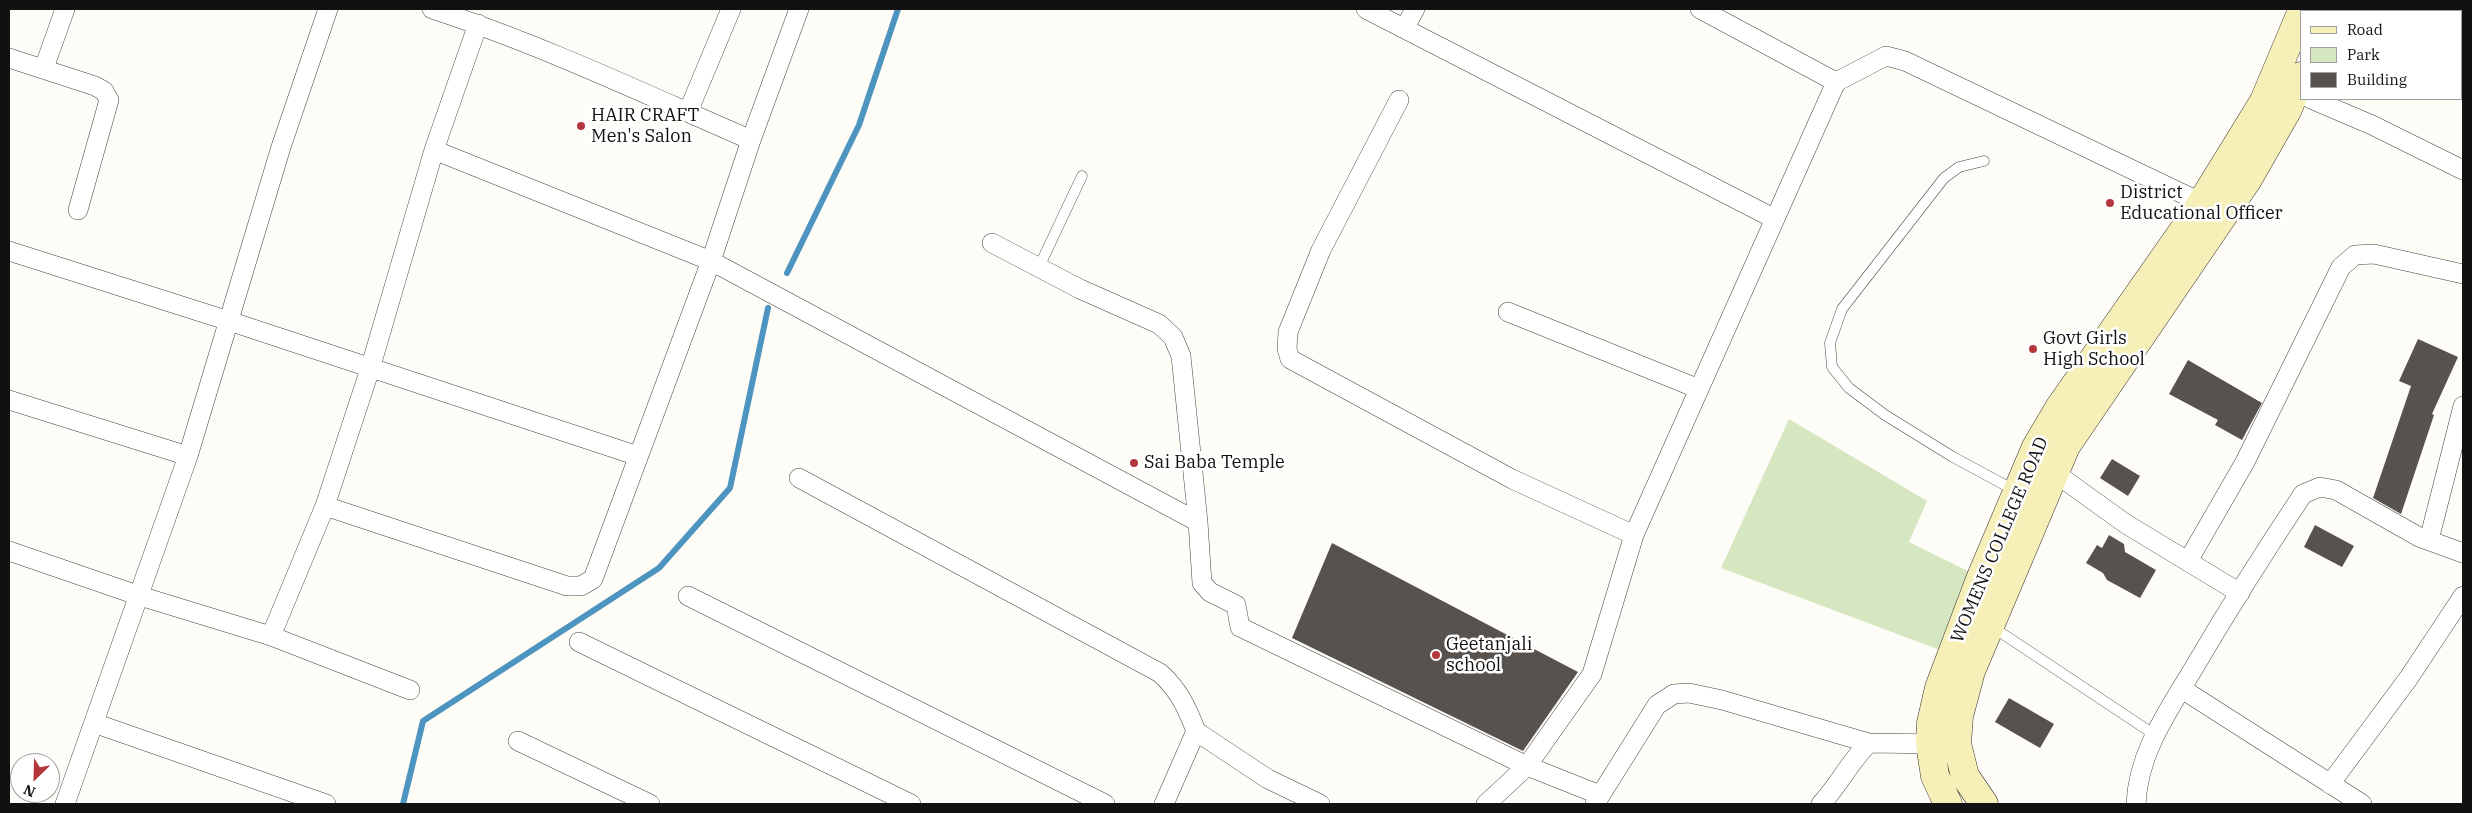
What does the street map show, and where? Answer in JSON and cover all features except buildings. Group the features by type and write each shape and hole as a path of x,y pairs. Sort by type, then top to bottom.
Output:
{"main road":[{"name":"WOMENS COLLEGE ROAD","path":"1948,804 1934,776 1943,744 1959,716 1972,671 1990,626 2029,497 2036,447 2059,408 2202,203 2264,100 2300,13"},
{"name":"WOMENS COLLEGE ROAD","path":"1984,804 1931,723 1939,688 1981,577 2029,497 2055,473 2066,446 2248,179 2300,93"}],"street":[{"path":"44,68 65,9"},
{"path":"65,804 188,456 281,147 328,9"},
{"path":"432,9 478,24 584,65 751,140"},
{"path":"688,112 731,9"},
{"path":"325,506 568,586 581,586 593,578 712,261 751,140 799,9"},
{"path":"1366,9 1405,27 1775,219"},
{"path":"1405,27 1415,9"},
{"path":"1700,9 1836,82"},
{"path":"271,636 325,506 370,369 434,150 478,24"},
{"path":"1486,804 1527,766 1592,674 1634,535 1836,82 1886,56 1905,61 2202,203"},
{"path":"9,58 96,86 104,91 109,100 78,210"},
{"path":"1399,100 1321,250 1288,332 1287,349 1290,359 1512,479 1634,535"},
{"path":"2322,100 2463,170"},
{"path":"434,150 712,261 1198,522"},
{"path":"992,243 1159,324 1172,337 1180,356 1198,522 1202,583 1210,592 1236,604 1240,627 1597,800 1657,706 1674,694 1689,693 1722,700 1869,743 1943,744"},
{"path":"9,251 230,321 370,369 638,456"},
{"path":"2188,561 2245,462 2341,267 2355,255 2374,254 2463,274"},
{"path":"1508,312 1699,389"},
{"path":"9,400 188,456"},
{"path":"2429,540 2463,406"},
{"path":"2055,473 2126,524 2240,593"},
{"path":"799,478 1160,673 1174,685 1184,699 1198,733 1268,780 1320,804"},
{"path":"2136,804 2140,769 2155,735 2240,593 2303,494 2320,487 2336,490 2429,540 2463,553"},
{"path":"9,551 140,596 271,636 410,690"},
{"path":"688,596 1105,804"},
{"path":"2330,784 2408,680 2463,596"},
{"path":"579,642 911,804"},
{"path":"2182,689 2362,804"},
{"path":"94,723 326,804"},
{"path":"1164,804 1198,733"},
{"path":"518,741 650,804"},
{"path":"1821,804 1833,792 1856,756 1869,743"}],"lane":[{"path":"1984,161 1960,167 1944,178 1842,309 1830,343 1832,367 1848,388 1885,415 1953,457 2029,497"},
{"path":"1040,265 1082,176"},
{"path":"1990,626 2155,735"}],"green space":[{"path":"1789,419 1927,501 1909,542 1980,577 1956,656 1721,568"}],"waterway":[{"path":"787,273 859,125 898,9"},
{"path":"403,804 423,721 659,568 730,488 768,308"}],"place":[{"name":"HAIR CRAFT Men's Salon","path":"581,126"},
{"name":"District Educational Officer","path":"2110,203"},
{"name":"Govt Girls High School","path":"2033,349"},
{"name":"Sai Baba Temple","path":"1134,463"},
{"name":"Geetanjali school","path":"1436,655"}]}
